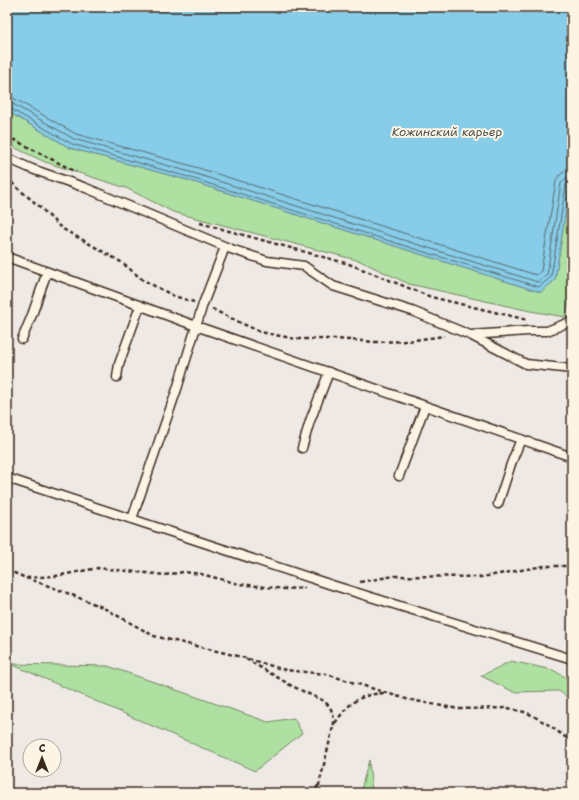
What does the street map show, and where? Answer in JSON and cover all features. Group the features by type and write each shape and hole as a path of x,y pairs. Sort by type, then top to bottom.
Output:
{"lane":[{"path":"7,158 32,169 86,188 226,247 267,261 304,266 333,286 412,310 470,335 526,364 572,369"},
{"path":"132,519 178,389 203,304 226,247"},
{"path":"7,257 196,326 572,457"},
{"path":"22,340 47,272"},
{"path":"117,377 119,364 140,306"},
{"path":"470,335 547,331 572,322"},
{"path":"302,448 310,421 329,372"},
{"path":"399,476 425,406"},
{"path":"498,504 521,439"},
{"path":"7,478 335,586 572,659"}],"path":[{"path":"7,136 76,172"},
{"path":"7,177 61,228 121,262 143,280 174,296 203,304 260,332 296,339 375,342 450,336"},
{"path":"200,223 349,264 431,297 532,320"},
{"path":"26,578 102,606 154,636 242,657 285,670 326,674 386,693 458,709 508,708 528,713 549,725 572,742"},
{"path":"242,657 292,686 324,701 330,708 333,714 334,723 319,785 321,793"},
{"path":"334,723 350,704 362,697 372,694 386,693"},
{"path":"311,793 319,785"}],"green space":[{"path":"7,111 70,148 187,180 541,292 555,280 572,172 572,275 568,275 572,283 572,292 565,317 530,311 409,284 360,261 173,212 126,188 45,162 7,144"},
{"path":"511,661 553,670 572,681 572,701 559,691 514,692 481,676"},
{"path":"11,664 108,666 268,722 294,718 302,733 255,771"},
{"path":"369,760 372,793 360,793"}],"water":[{"name":"Кожинский карьер","path":"7,7 572,7 572,172 555,280 541,292 187,180 70,148 7,111"}]}
